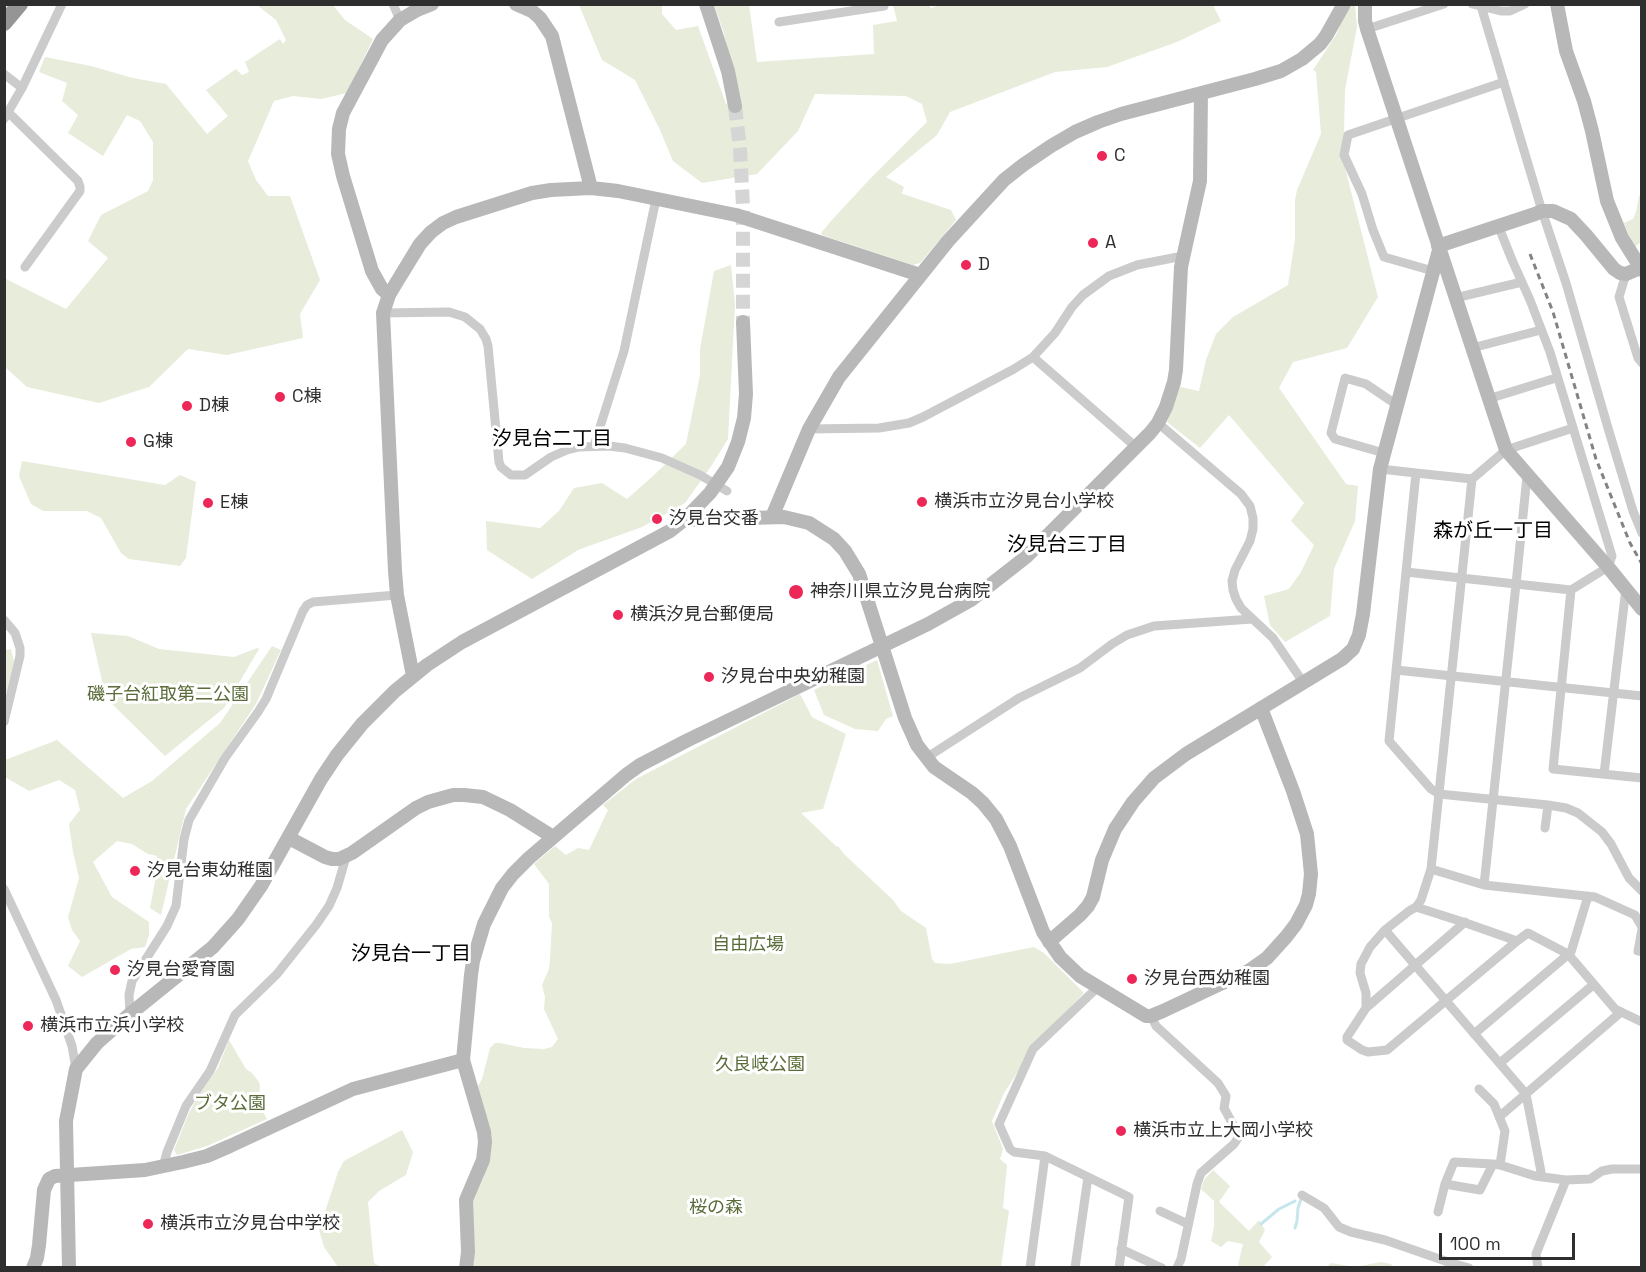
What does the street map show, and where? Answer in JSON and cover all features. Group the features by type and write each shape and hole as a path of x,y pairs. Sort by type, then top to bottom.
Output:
{"highway":[{"path":"4,23 20,4"}],"street":[{"path":"25,267 80,191 78,181 6,115 22,88 62,4"},
{"path":"393,4 400,20"},
{"path":"389,295 382,289 372,271 342,170 338,154 338,138 343,113 382,40 400,20 432,4"},
{"path":"516,4 532,11 540,18 552,36 591,188"},
{"path":"706,4 728,71 735,105"},
{"path":"779,22 884,6 885,4"},
{"path":"772,517 809,429 844,370 948,241 1004,180 1051,146 1075,132 1121,114 1281,70 1302,59 1320,44 1344,4"},
{"path":"1365,4 1367,29 1506,450 1626,588 1641,609"},
{"path":"1367,29 1444,4"},
{"path":"1477,5 1510,11 1525,4"},
{"path":"1439,248 1498,225 1542,211 1553,211 1571,219 1620,273 1626,274 1641,269 1622,238 1607,201 1584,101 1566,51 1557,4"},
{"path":"1477,5 1504,82 1641,532"},
{"path":"4,74 22,88"},
{"path":"1433,271 1384,257 1362,194 1344,155 1348,135 1504,82"},
{"path":"466,1268 468,1252 466,1200 483,1160 485,1142 463,1060 471,975 475,952 484,924 502,888 513,874 553,837 640,765 950,613 971,600 1026,557 1158,423 1171,393 1176,370 1183,256 1200,181 1201,93"},
{"path":"412,676 394,571 383,313 389,295 420,244 431,232 456,217 532,193 591,188 618,191 751,219 920,275"},
{"path":"594,446 624,351 656,199"},
{"path":"1406,572 1571,590 1608,567 1612,556 1556,378 1550,352 1498,225"},
{"path":"1048,942 1088,906 1115,829 1144,788 1186,754 1342,659 1353,649 1359,635 1364,602 1380,469 1439,248"},
{"path":"809,429 879,428 909,423 960,398 1033,357 1055,333 1072,307 1095,285 1122,269 1183,256"},
{"path":"1626,274 1619,297 1641,363"},
{"path":"1455,298 1522,282"},
{"path":"383,313 449,312 465,317 480,329 488,346 499,462 506,472 512,475 525,475 558,453 579,447 625,448 662,458 700,475 727,491"},
{"path":"76,1069 97,1043 213,947 238,919 261,886 321,779 349,740 381,704 412,676 462,642 670,531 710,493 728,467 744,418 746,394 743,322"},
{"path":"1472,348 1541,330"},
{"path":"1033,357 1136,447"},
{"path":"1384,453 1335,439 1331,433 1345,378 1366,384 1397,405"},
{"path":"1488,399 1556,378"},
{"path":"1158,423 1241,494 1250,506 1253,518 1251,537 1235,570 1232,581 1233,590 1241,608 1273,638 1303,682"},
{"path":"1366,1008 1366,993 1360,973 1361,964 1370,947 1385,930 1416,907 1421,900 1431,869 1472,478 1506,450 1573,428"},
{"path":"1380,469 1472,478"},
{"path":"1416,473 1389,741 1431,789 1439,794 1548,805 1578,813 1602,832 1629,878 1641,891"},
{"path":"1484,885 1527,476"},
{"path":"684,520 784,517 809,523 834,539 845,551 859,574 911,736 926,758 972,793 996,819 1010,846 1048,942 1080,976 1146,1016 1151,1016 1250,969 1267,958 1296,924 1306,905 1311,874 1307,834 1261,708"},
{"path":"1604,774 1626,588"},
{"path":"1571,590 1553,769 1641,778"},
{"path":"130,1014 129,995 132,981 167,926 176,906 184,839 189,820 225,758 266,699 307,604 397,595"},
{"path":"926,758 1009,704 1080,668 1127,635 1154,627 1252,619"},
{"path":"4,620 15,633 20,656 4,722"},
{"path":"1396,670 1641,696"},
{"path":"289,838 325,857 332,859 346,857 416,808 453,795 483,797 510,810 553,837"},
{"path":"1545,828 1548,805"},
{"path":"163,1167 186,1106 210,1071 235,1015 277,974 316,925 329,906 337,888 346,857"},
{"path":"1431,869 1484,885 1595,897 1635,915 1641,928 1638,951 1641,952"},
{"path":"4,890 53,992 72,1046 76,1069 66,1121 69,1268"},
{"path":"1474,1034 1571,951 1588,896"},
{"path":"1416,907 1517,941"},
{"path":"1465,922 1366,1008 1347,1037 1347,1041 1362,1050 1378,1052 1387,1050 1528,933 1568,954 1615,1009 1641,1022"},
{"path":"1385,930 1526,1094 1542,1177"},
{"path":"1500,1063 1593,985"},
{"path":"1098,987 1034,1048 999,1124 1010,1149 1014,1152 1045,1156 1129,1197 1119,1268"},
{"path":"1499,1117 1621,1012"},
{"path":"1151,1016 1156,1026 1218,1083 1226,1096 1224,1108 1238,1138 1202,1173 1197,1184 1187,1235 1177,1268"},
{"path":"33,1268 37,1258 46,1184 55,1176 163,1167 207,1156 353,1089 463,1060"},
{"path":"1445,1184 1480,1190 1496,1165 1505,1131 1494,1104 1479,1089"},
{"path":"1030,1268 1045,1156"},
{"path":"1438,1212 1445,1184 1454,1162 1496,1165 1542,1177 1566,1180 1590,1179 1602,1171 1612,1169 1641,1169"},
{"path":"1074,1268 1088,1178"},
{"path":"1538,1268 1536,1254 1566,1180"},
{"path":"1302,1195 1324,1208 1339,1227 1385,1240 1448,1265 1468,1268"},
{"path":"1160,1211 1188,1224"},
{"path":"1121,1249 1162,1268"}],"green space":[{"path":"944,4 1213,5 1221,21 1177,42 1107,67 1055,72 950,112 937,135 886,177 904,187 900,193 951,210 956,220 920,263 913,265 821,233 869,180 927,122 922,104 906,96 815,94 798,131 757,174 702,183 673,161 635,80 602,60 579,5 662,5 662,14 676,30 698,26 726,104 737,101 724,33 714,5 749,5 757,62 874,54 873,25 897,21 893,5 928,5 931,8"},
{"path":"257,5 333,5 345,20 373,39 347,93 321,99 293,96 274,101 248,161 256,180 268,196 290,196 320,280 300,314 303,338 227,355 188,349 149,387 99,403 27,387 5,367 4,278 66,309 108,258 88,241 101,215 148,191 153,180 153,142 140,121 127,115 103,156 68,133 78,115 62,101 67,83 39,72 45,57 166,84 207,134 228,116 206,90 236,69 242,75 249,72 245,62 280,39 283,44 286,40 276,20"},
{"path":"1352,5 1355,5 1357,27 1345,90 1342,156 1378,297 1347,348 1293,362 1279,388 1346,484 1358,486 1355,521 1334,569 1330,616 1285,642 1270,625 1264,596 1289,589 1301,572 1314,545 1291,521 1304,503 1229,415 1200,448 1167,422 1180,387 1199,391 1206,360 1216,334 1233,317 1288,285 1295,239 1297,190 1321,134 1316,72 1313,70"},
{"path":"1639,196 1641,196 1641,242 1634,248 1624,223 1633,219"},
{"path":"731,265 735,304 728,439 685,503 642,527 578,550 532,579 487,550 486,521 540,528 559,511 574,488 602,483 627,499 686,444 700,375 700,349 714,271"},
{"path":"22,461 165,485 180,475 196,482 186,558 180,566 129,559 121,553 101,518 87,511 43,511 31,504 19,476"},
{"name":"磯子台紅取第二公園","path":"91,633 128,636 159,649 234,657 259,649 224,708 165,756 106,698"},
{"path":"272,646 281,650 256,704 186,809 161,915 150,908 157,871 157,856 148,854 132,844 117,841 93,862 112,897 149,922 149,935 145,947 131,949 82,977 68,966 80,941 72,930 68,917 79,878 69,824 80,810 75,790 59,780 29,791 5,777 5,760 57,740 123,798 152,781 220,723"},
{"path":"11,649 14,662 5,698 5,650"},
{"path":"877,660 893,716 886,719 878,731 855,729 824,715 814,690"},
{"name":"久良岐公園","path":"800,694 812,717 846,734 823,809 801,813 838,846 893,900 901,911 926,928 932,959 935,963 950,964 1034,947 1044,953 1084,993 1042,1037 1024,1062 1004,1093 992,1121 1003,1149 1000,1159 1007,1165 1003,1208 1009,1211 1001,1267 471,1268 473,1201 489,1159 478,1086 490,1048 495,1043 500,1043 544,1049 552,1047 558,1039 544,1009 545,997 542,985 550,960 552,923 549,917 549,884 534,864 555,846 566,855 578,848 589,850 608,810 603,805 636,779"},
{"name":"ブタ公園","path":"229,1040 246,1069 259,1082 259,1099 267,1119 207,1146 177,1155 174,1150 188,1115 218,1068"},
{"path":"402,1130 413,1152 406,1175 379,1191 368,1202 374,1263 381,1267 338,1267 324,1247 319,1230 338,1172 344,1161"},
{"path":"1213,1170 1230,1186 1219,1202 1249,1231 1259,1220 1265,1230 1259,1242 1272,1257 1263,1267 1240,1267 1238,1265 1243,1244 1228,1241 1221,1247 1211,1241 1214,1227 1214,1201 1201,1189 1204,1180"},
{"path":"1381,1262 1391,1264 1393,1267 1355,1267"},
{"path":"1331,1263 1355,1267 1327,1267"}],"waterway":[{"path":"1295,1228 1301,1199"},
{"path":"1261,1224 1279,1209 1295,1201"}],"tunnel":[{"path":"735,106 743,206 743,322"}],"railway":[{"path":"1530,254 1553,312 1596,459 1630,543 1642,564"}],"place":[{"name":"C","path":"1102,156"},
{"name":"A","path":"1093,243"},
{"name":"D","path":"966,265"},
{"name":"C棟","path":"280,397"},
{"name":"D棟","path":"187,406"},
{"name":"G棟","path":"131,442"},
{"name":"横浜市立汐見台小学校","path":"922,502"},
{"name":"E棟","path":"208,503"},
{"name":"汐見台交番","path":"657,519"},
{"name":"神奈川県立汐見台病院","path":"796,592"},
{"name":"横浜汐見台郵便局","path":"618,615"},
{"name":"汐見台中央幼稚園","path":"709,677"},
{"name":"汐見台東幼稚園","path":"135,871"},
{"name":"汐見台愛育園","path":"115,970"},
{"name":"汐見台西幼稚園","path":"1132,979"},
{"name":"横浜市立浜小学校","path":"28,1026"},
{"name":"横浜市立上大岡小学校","path":"1121,1131"},
{"name":"横浜市立汐見台中学校","path":"148,1224"}],"district":[{"name":"汐見台二丁目","path":"552,440"},
{"name":"森が丘一丁目","path":"1493,532"},
{"name":"汐見台三丁目","path":"1067,546"},
{"name":"汐見台一丁目","path":"411,955"}],"park label":[{"name":"自由広場","path":"748,945"},
{"name":"桜の森","path":"716,1208"}]}
